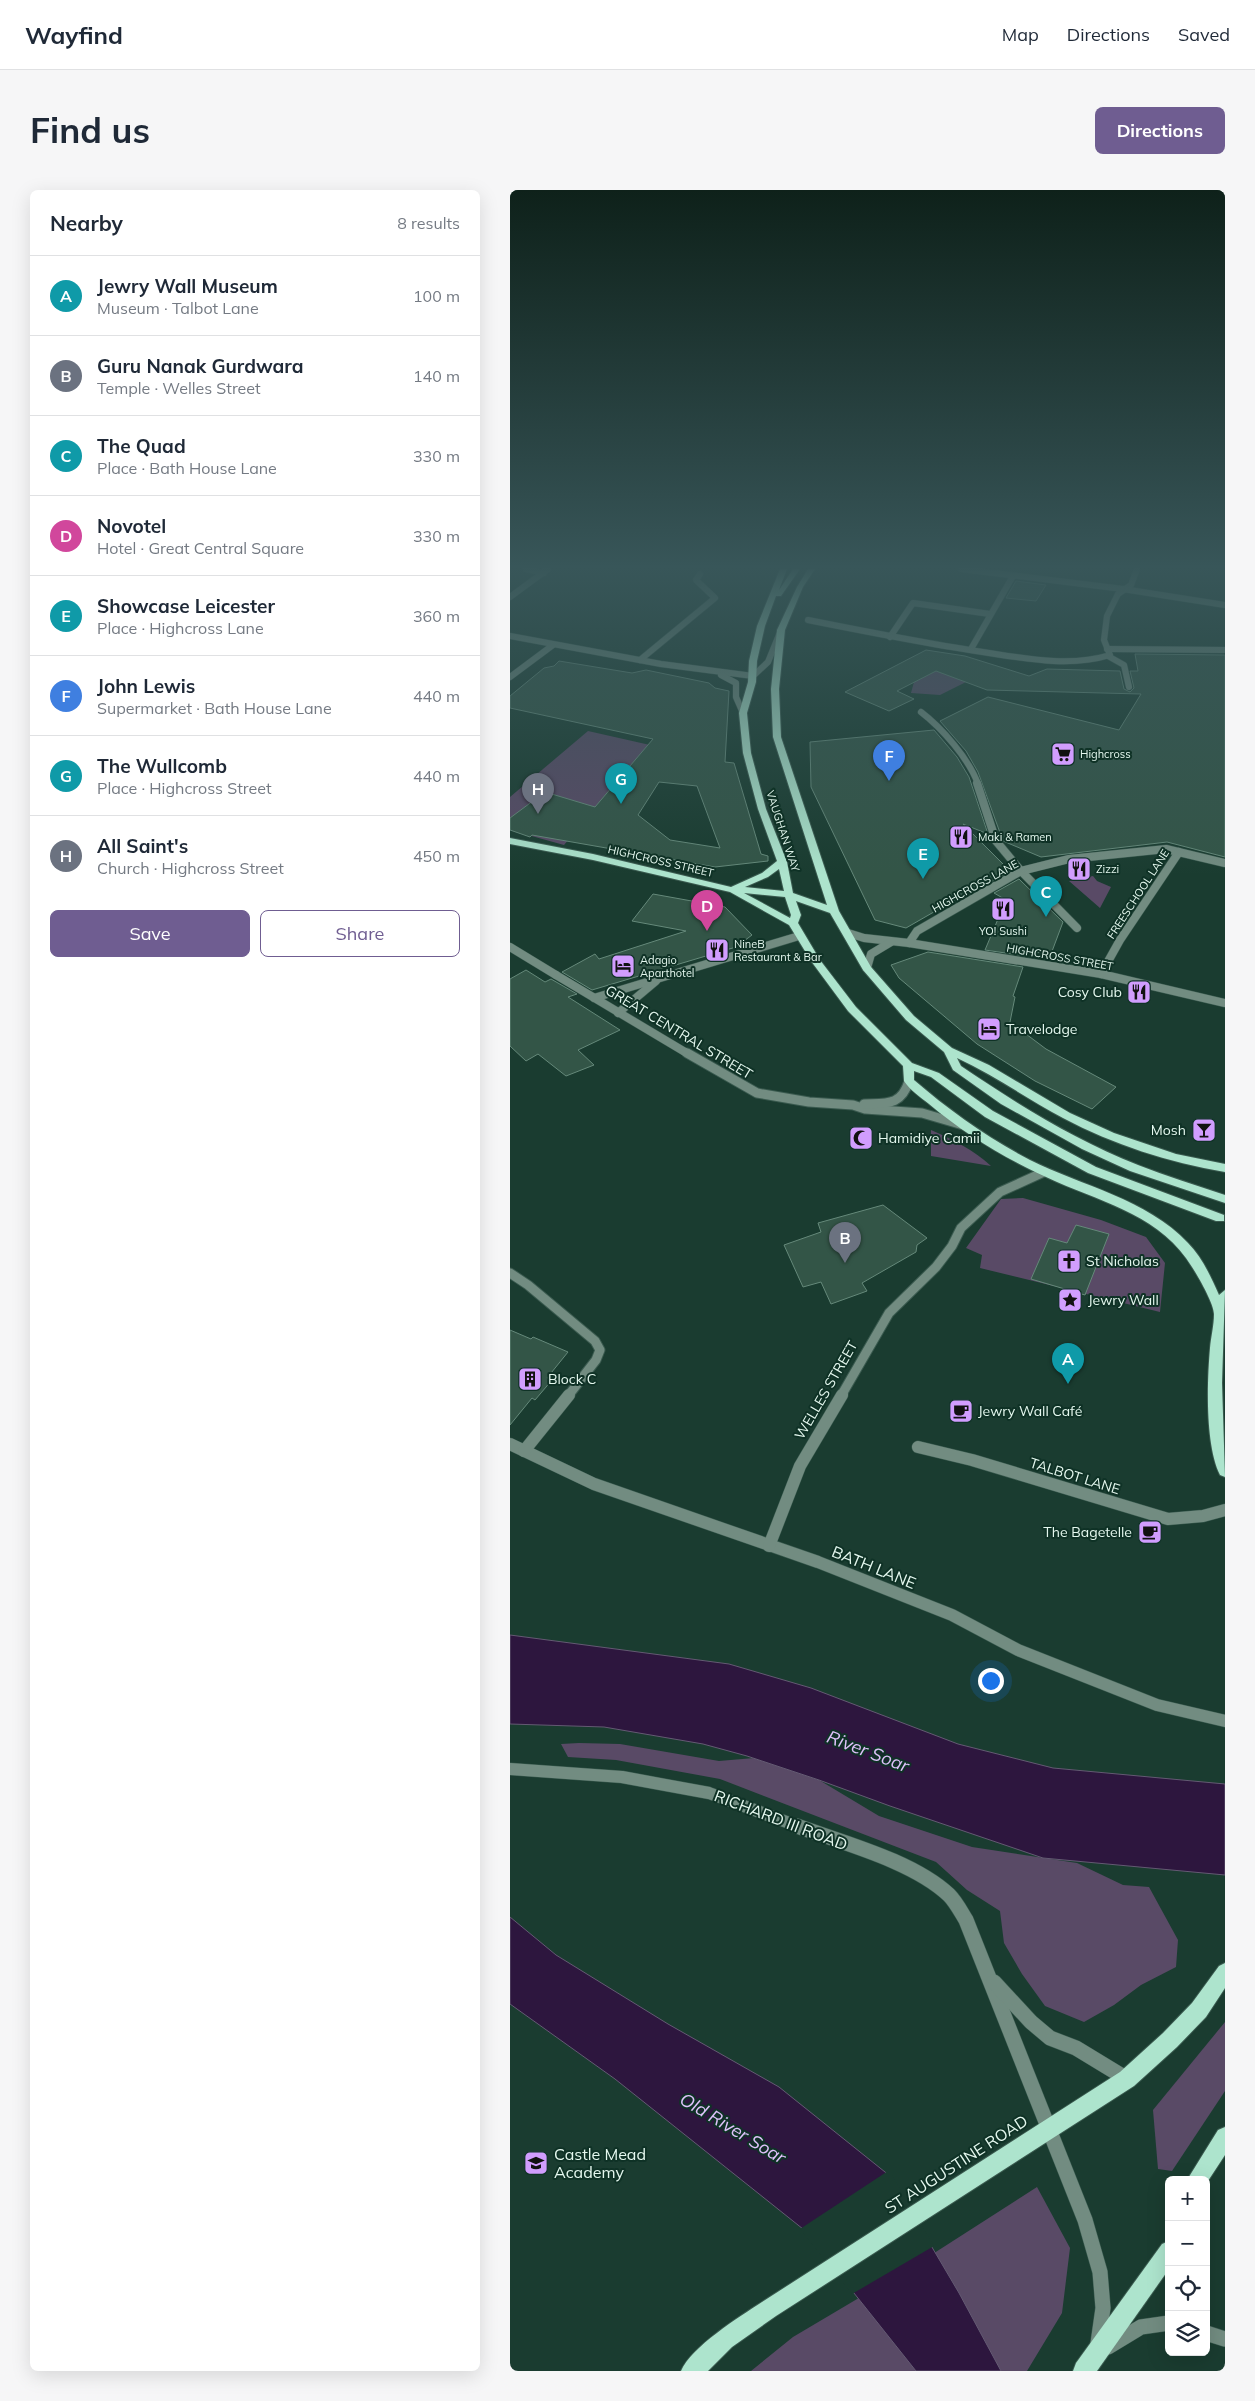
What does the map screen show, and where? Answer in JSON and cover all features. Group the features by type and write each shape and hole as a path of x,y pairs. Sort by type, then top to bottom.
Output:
{"main road":[{"name":"VAUGHAN WAY","path":"754,671 743,713 747,753 756,787 782,862 789,895 796,915 793,923 799,936 827,977 852,1008 908,1065"},
{"name":"VAUGHAN WAY","path":"777,671 775,689 777,737 834,911 868,968 905,1012 948,1050"},
{"name":"HIGHCROSS STREET","path":"510,841 594,857 731,890 758,890 789,895 834,911"},
{"path":"731,890 765,875 782,862"},
{"path":"731,890 793,923"},
{"path":"948,1050 974,1059 1046,1104 1131,1146 1174,1159 1225,1168"},
{"path":"948,1050 957,1068 1005,1101 1043,1123 1134,1168 1225,1199"},
{"path":"1219,1310 1195,1260 1176,1238 1143,1215 1044,1172 964,1125 933,1103 909,1081 908,1065 935,1075 989,1114 1077,1163 1156,1195 1220,1218"},
{"path":"1225,1295 1219,1310 1217,1329 1216,1394 1218,1438 1225,1471"},
{"name":"ST AUGUSTINE ROAD","path":"692,2371 725,2340 826,2272 1128,2079 1199,2010 1225,1972"},
{"path":"1200,2176 1225,2137"},
{"path":"1084,2371 1165,2256"}],"street":[{"path":"708,671 753,676 759,671"},
{"path":"1125,671 1129,687"},
{"path":"716,672 736,683 736,696 743,713"},
{"path":"921,712 934,722 973,770 996,841 1021,871 1077,928"},
{"name":"HIGHCROSS LANE","path":"909,943 917,932 1021,871 1069,859 1166,849 1225,863"},
{"name":"FREESCHOOL LANE","path":"1101,974 1120,940 1179,852"},
{"name":"HIGHCROSS STREET","path":"848,933 890,942 909,943 1101,974 1225,1003"},
{"path":"594,998 799,936"},
{"path":"868,968 871,954 890,942"},
{"name":"GREAT CENTRAL STREET","path":"510,947 738,1084 757,1092 809,1102 865,1109 922,1113 964,1125"},
{"path":"618,1013 658,978"},
{"path":"853,1106 892,1102 900,1099 907,1092 909,1081"},
{"name":"WELLES STREET","path":"769,1546 800,1466 889,1313 936,1267 952,1246 961,1228 1000,1192 1044,1172"},
{"path":"510,1273 528,1285 595,1341 600,1350 596,1360 524,1451"},
{"name":"BATH LANE","path":"510,1444 594,1484 818,1562 952,1615 1018,1650 1156,1705 1201,1717 1225,1721"},
{"name":"TALBOT LANE","path":"918,1447 972,1460 1168,1520 1203,1516 1225,1510"},
{"name":"RICHARD III ROAD","path":"510,1769 622,1777 709,1793 899,1864 927,1877 950,1896 966,1920 990,1977 1084,2220 1100,2272 1103,2308 1096,2354"},
{"name":"RICHARD III ROAD","path":"990,1977 1031,2022 1050,2038 1076,2048 1128,2079"},
{"path":"1096,2354 1141,2327 1165,2324"},
{"path":"1210,2334 1225,2339"}],"shaded area":[{"path":"936,671 972,679 940,695 911,693 914,682"},
{"path":"588,731 650,745 564,845 510,830 510,797"},
{"path":"1093,876 1097,881 1111,887 1100,908 1069,881"},
{"path":"931,1130 962,1145 991,1166 931,1156"},
{"path":"1023,1198 1101,1220 1146,1237 1165,1263 1160,1312 980,1268 982,1255 966,1248 1001,1199"},
{"path":"561,1744 620,1744 719,1761 754,1758 819,1780 879,1816 972,1847 1077,1863 1123,1885 1149,1887 1178,1940 1176,1967 1141,1985 1114,2005 1084,2022 1045,2006 1022,1974 1004,1943 1000,1911 967,1890 936,1862 720,1779 616,1760 568,1757"},
{"path":"1225,2022 1225,2091 1172,2171 1158,2169 1153,2110"},
{"path":"1037,2187 1070,2248 1062,2313 1027,2371 751,2371 793,2337 928,2257"}],"water":[{"name":"River Soar","path":"510,1635 729,1664 811,1688 958,1744 1053,1768 1225,1784 1225,1875 1043,1858 819,1780 747,1756 703,1744 604,1727 510,1724"},
{"name":"Old River Soar","path":"510,1917 556,1955 668,2024 779,2087 890,2176 959,2293 1001,2371 916,2371 803,2229 615,2079 510,2004"}],"pier":[{"path":"888,2171 934,2246 852,2294 800,2229"}],"building":[{"path":"541,671 618,671 632,673 650,671 709,683 715,688 729,691 725,762 734,763 761,854 768,856 768,861 715,867 532,835 530,837 510,830 510,818 545,792 595,807 653,739 510,708 510,696","holes":["659,782 697,786 720,848 670,840 638,815"]},
{"name":"Highcross","path":"886,671 1012,671 1029,676 1042,671 1120,671 1124,689 1130,692 1134,688 1130,671 1225,671 1225,857 1167,842 1041,857 1003,841 978,772 966,751 940,721 988,697 1119,730 1141,694 987,690 936,671 897,691 914,699 889,711 845,692"},
{"path":"934,730 957,757 969,777 988,834 963,824 1010,871 982,887 979,886 906,928 875,920 811,787 810,742"},
{"path":"1019,879 1063,922 1051,954 1028,951 1026,956 985,950 1006,900 994,893"},
{"path":"653,894 725,907 752,935 736,947 592,990 562,972 595,954 599,959 686,931 632,921"},
{"name":"Travelodge","path":"928,952 1023,967 1013,996 1015,997 1010,1022 1046,1049 1116,1087 1092,1109 1035,1081 977,1044 899,978 891,965"},
{"path":"526,970 545,982 551,979 577,994 568,997 620,1030 578,1050 594,1065 566,1076 538,1054 526,1061 510,1046 510,979"},
{"path":"883,1205 927,1238 917,1245 916,1252 862,1283 867,1291 831,1304 821,1282 803,1287 784,1245 821,1232 818,1223"},
{"name":"St Nicholas","path":"1076,1225 1109,1234 1085,1295 1031,1279 1049,1238 1067,1243"},
{"name":"Block C","path":"510,1330 531,1339 533,1337 568,1352 547,1378 552,1380 535,1400 532,1398 510,1425"}],"place":[{"name":"Highcross","path":"1063,754"},
{"name":"John Lewis","path":"889,781"},
{"name":"The Wullcomb","path":"621,804"},
{"name":"All Saint's","path":"538,814"},
{"name":"Maki & Ramen","path":"961,837"},
{"name":"Zizzi","path":"1079,869"},
{"name":"Showcase Leicester","path":"923,879"},
{"name":"YO! Sushi","path":"1003,909"},
{"name":"The Quad","path":"1046,917"},
{"name":"Novotel","path":"707,931"},
{"name":"NineB Restaurant & Bar","path":"717,950"},
{"name":"Adagio Aparthotel","path":"623,966"},
{"name":"Cosy Club","path":"1139,992"},
{"name":"Travelodge","path":"989,1029"},
{"name":"Mosh","path":"1204,1130"},
{"name":"Hamidiye Camii","path":"861,1138"},
{"name":"St Nicholas","path":"1069,1261"},
{"name":"Guru Nanak Gurdwara","path":"845,1263"},
{"name":"Jewry Wall","path":"1070,1300"},
{"name":"Block C","path":"530,1379"},
{"name":"Jewry Wall Museum","path":"1068,1384"},
{"name":"Jewry Wall Café","path":"961,1411"},
{"name":"The Bagetelle","path":"1150,1532"},
{"name":"Castle Mead Academy","path":"536,2163"}]}
